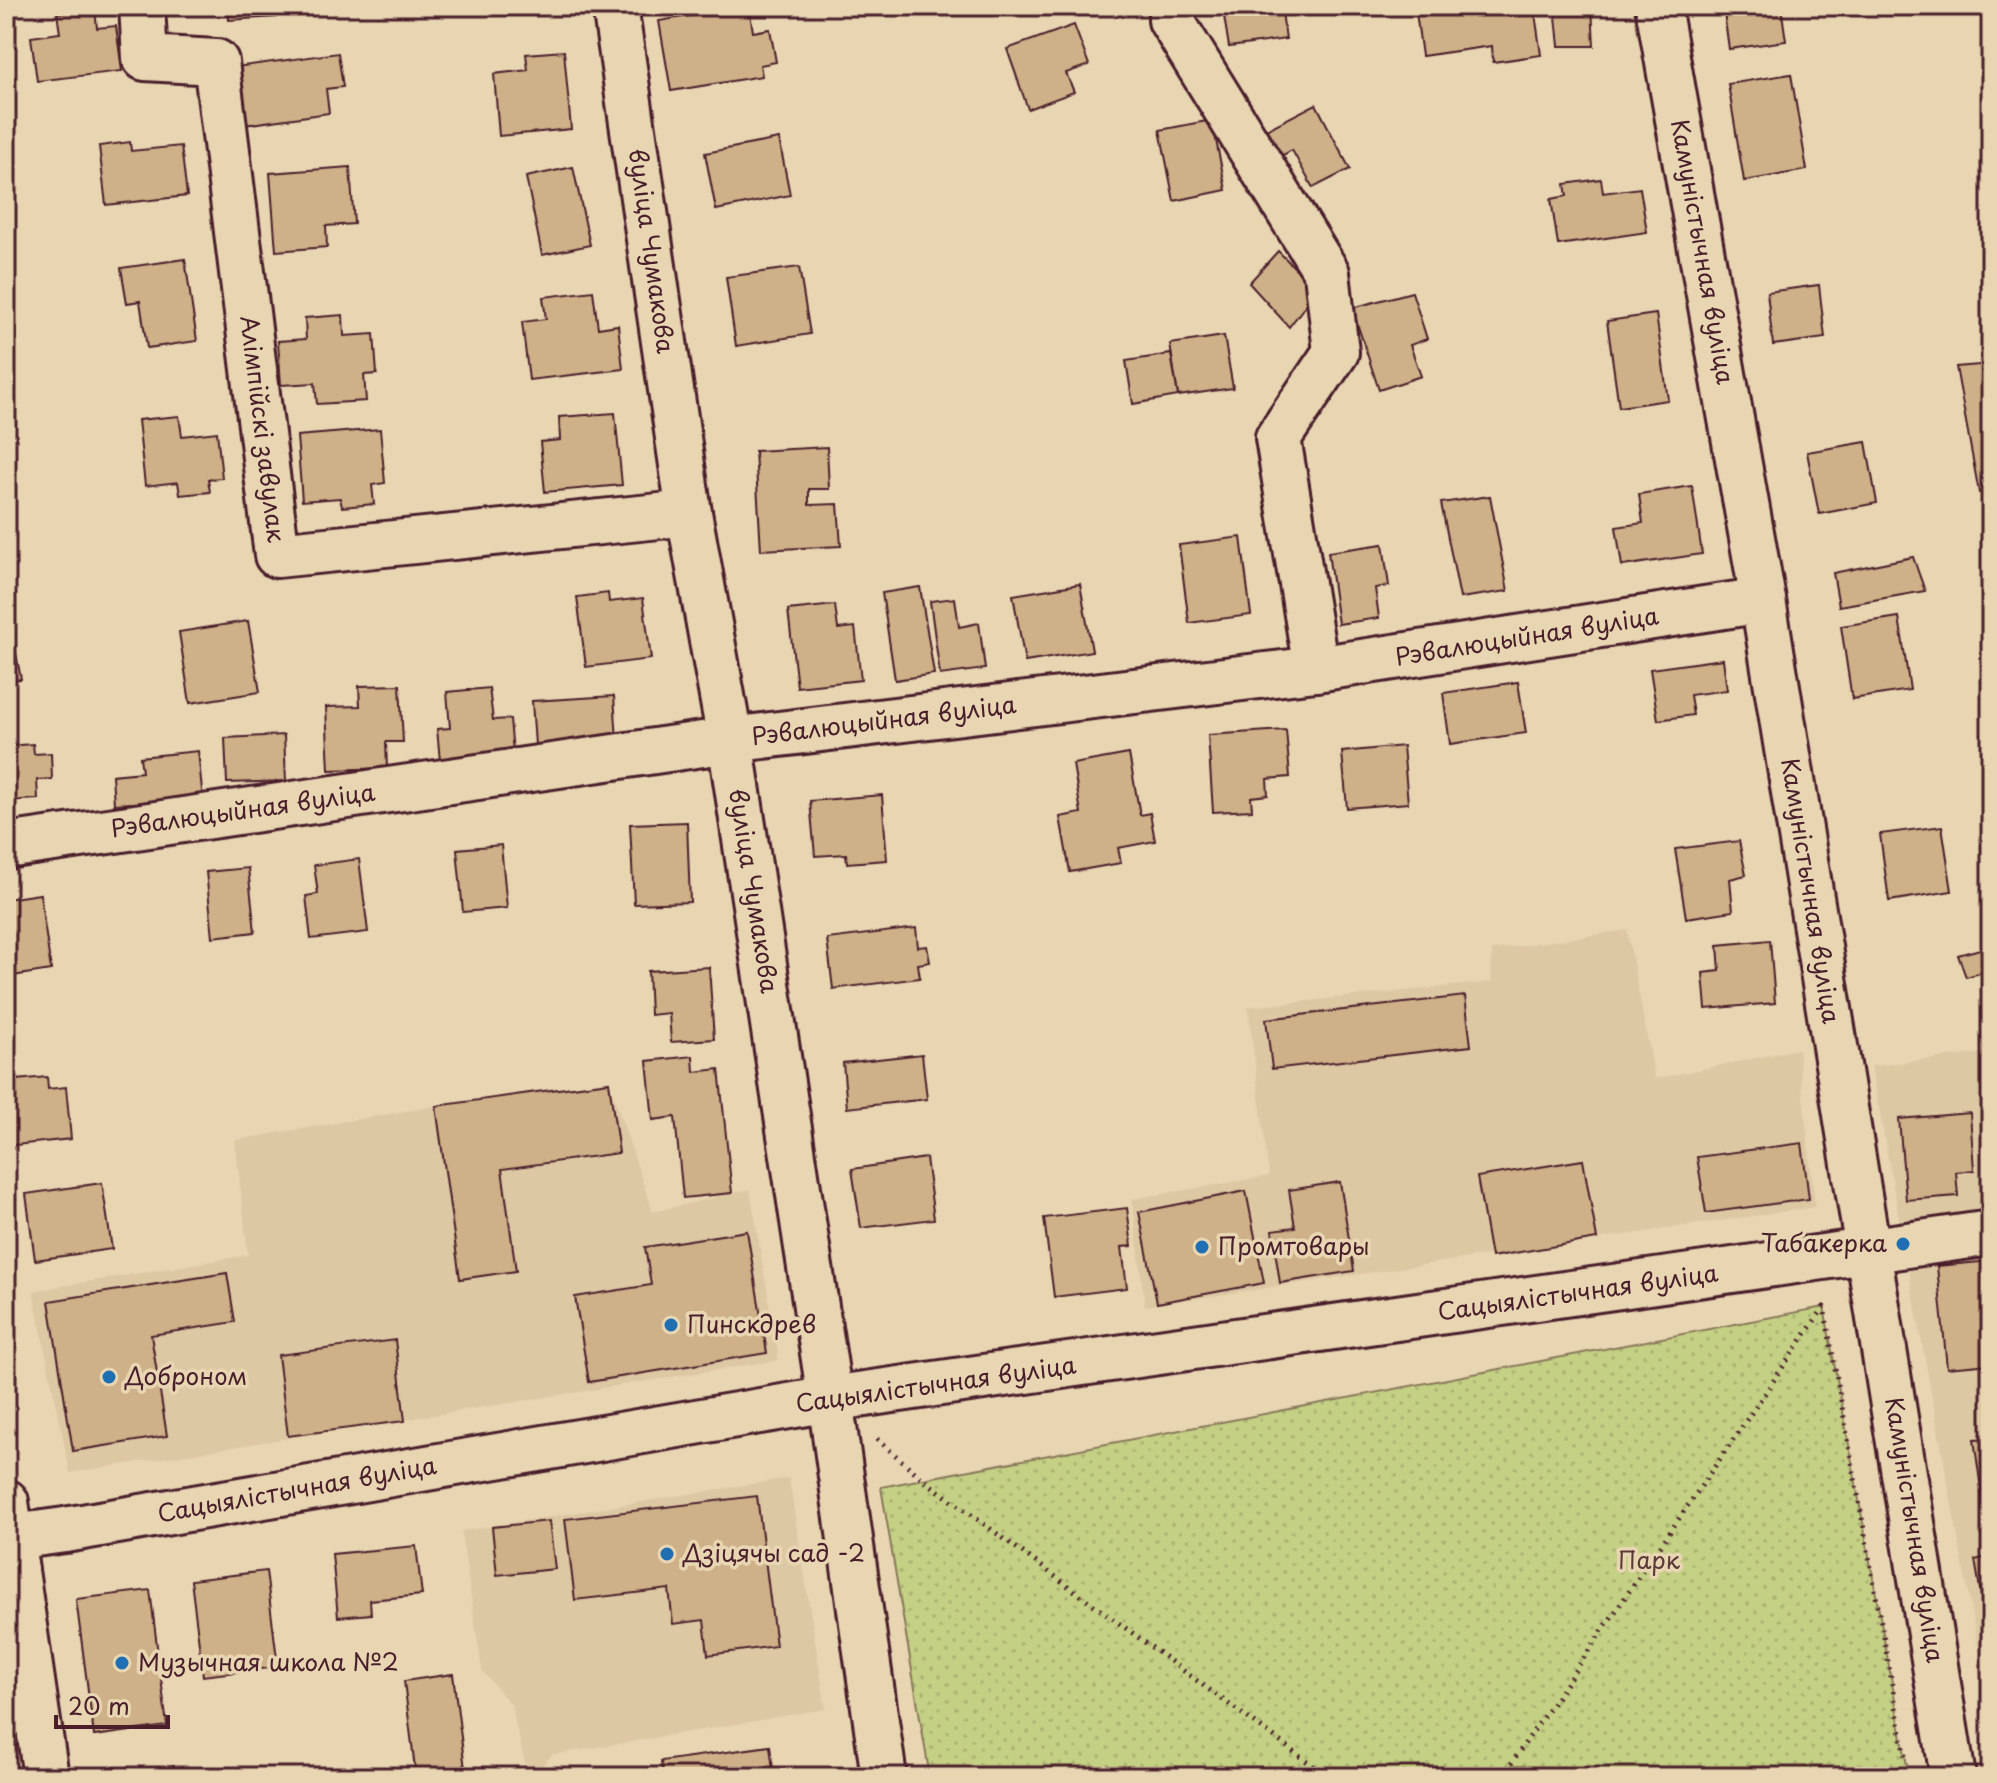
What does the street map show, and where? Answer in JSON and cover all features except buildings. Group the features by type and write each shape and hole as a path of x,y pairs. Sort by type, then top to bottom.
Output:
{"street":[{"name":"Алімпійскі завулак","path":"142,6 145,58 216,62 277,555 689,513"},
{"name":"вуліца Чумакова","path":"615,6 689,513 730,740 884,1777"},
{"path":"1171,6 1171,20 1327,273 1336,352 1278,438 1316,669"},
{"name":"Камуністычная вуліца","path":"1658,6 1763,600 1953,1777"},
{"name":"Рэвалюцыйная вуліца","path":"6,846 730,740 1316,669 1763,600"},
{"name":"Сацыялістычная вуліца","path":"8,1526 81,1527 830,1399 1991,1233"},
{"path":"8,1526 46,1777"}],"path":[{"path":"1502,1777 1824,1307 1905,1758"},
{"path":"830,1399 924,1480 1328,1777"}],"shaded area":[{"path":"1627,930 1655,1079 1798,1049 1815,1207 1145,1306 1132,1199 1269,1176 1248,1007 1491,982 1492,950"},
{"path":"1991,1052 1991,1718 1871,1066"},
{"path":"609,1082 653,1212 750,1189 779,1360 70,1473 33,1291 248,1255 235,1140 436,1106"},
{"path":"789,1478 826,1709 552,1755 532,1777 528,1777 511,1705 482,1671 461,1531"}],"green space":[{"name":"Парк","path":"1824,1307 1909,1777 930,1777 881,1487"}],"place":[{"name":"Табакерка","path":"1903,1244"},
{"name":"Промтовары","path":"1202,1247"},
{"name":"Пинскдрев","path":"671,1325"},
{"name":"Доброном","path":"109,1377"},
{"name":"Дзіцячы сад -2","path":"667,1554"},
{"name":"Музычная школа №2","path":"122,1663"}]}
